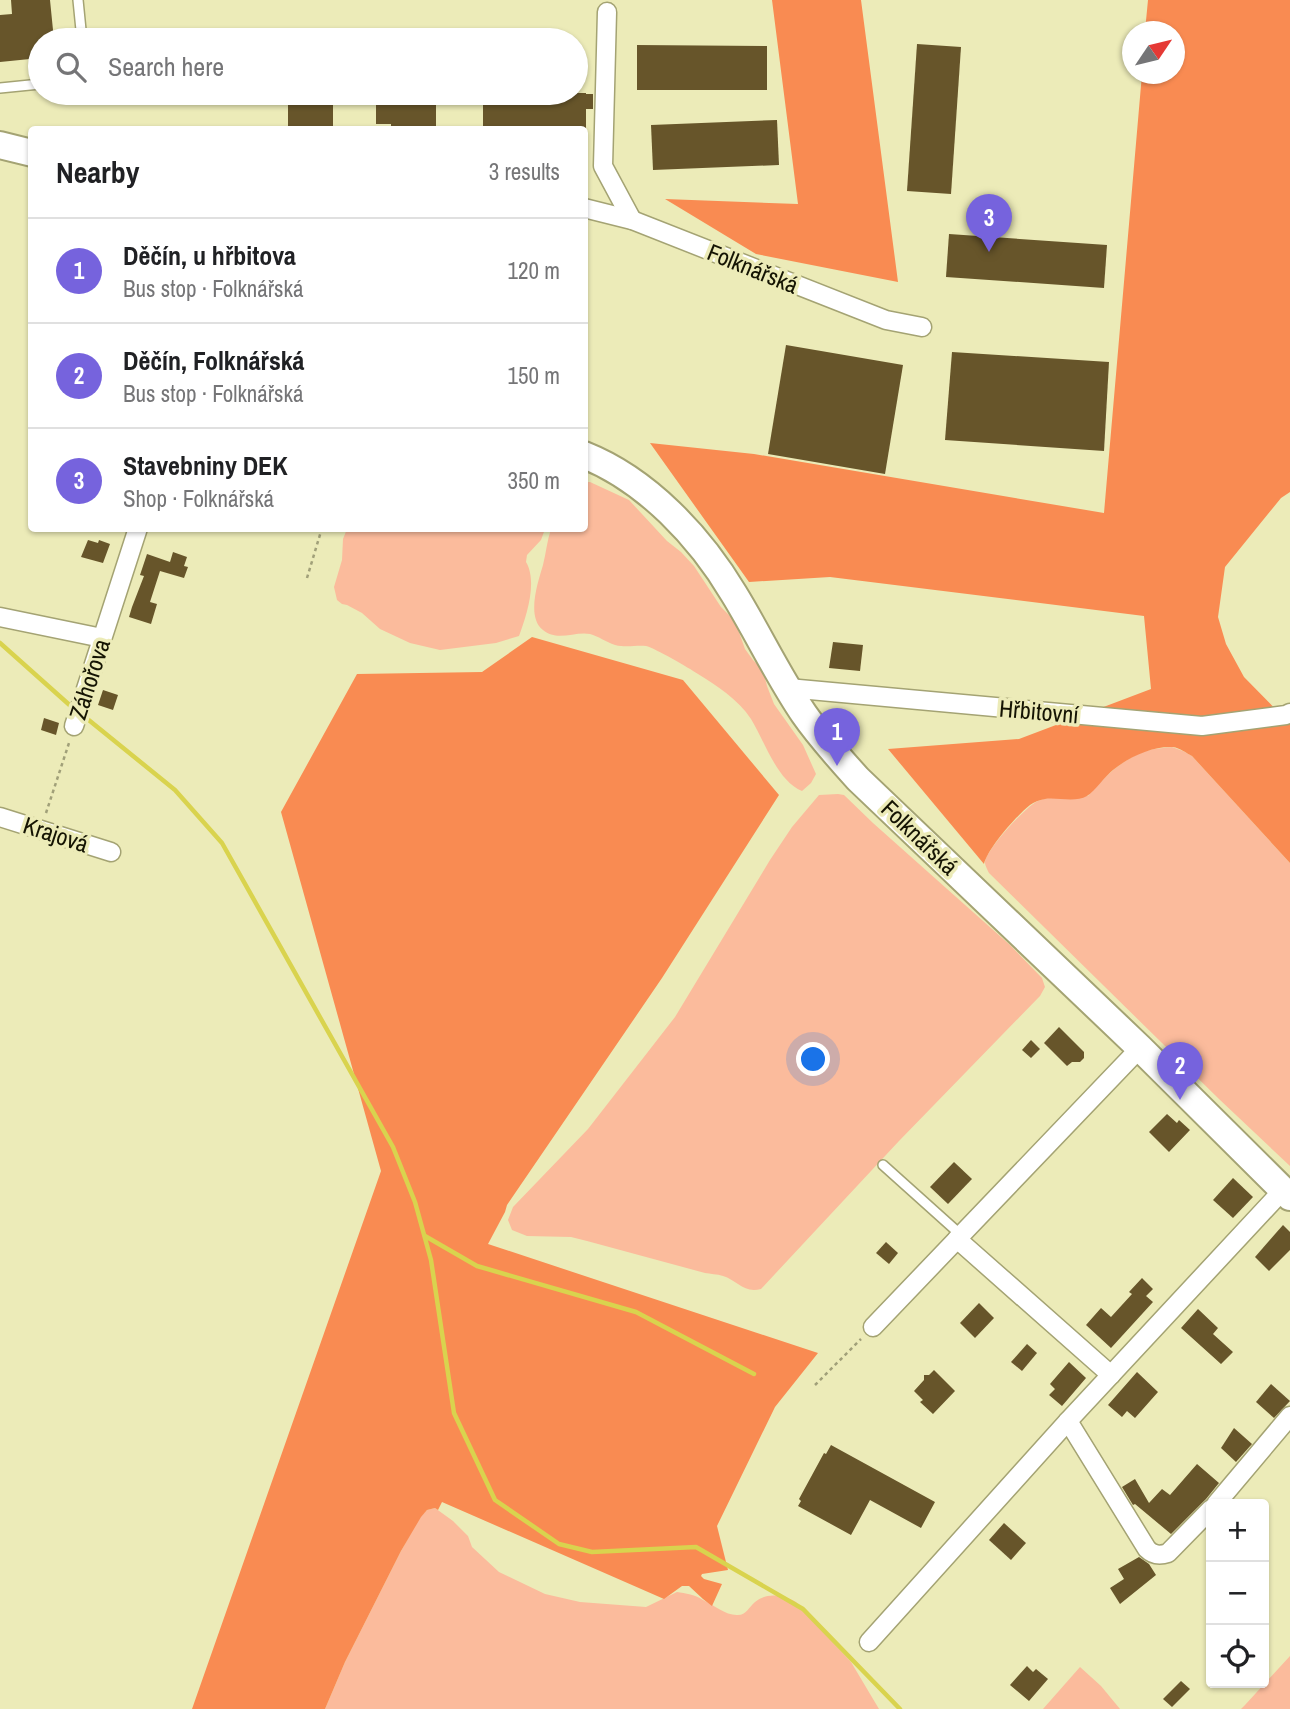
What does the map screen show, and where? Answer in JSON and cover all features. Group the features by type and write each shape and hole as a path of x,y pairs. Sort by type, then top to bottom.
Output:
{"street":[{"path":"607,12 603,166 632,220"},
{"path":"0,145 28,152"},
{"name":"Folknářská","path":"588,209 632,220 886,320 922,327"},
{"name":"Folknářská","path":"588,457 629,479 687,531 732,591 804,714 822,739 858,779 1140,1048 1286,1194"},
{"name":"Záhořova","path":"74,726 137,532"},
{"path":"0,617 102,638"},
{"name":"Hřbitovní","path":"788,688 1202,726 1290,713"},
{"name":"Krajová","path":"0,817 111,852"},
{"path":"873,1327 1140,1048"},
{"path":"869,1642 1068,1421 1286,1194"},
{"path":"959,1237 1111,1375"},
{"path":"1220,1499 1290,1416"},
{"path":"1068,1421 1150,1552 1159,1555 1168,1553 1206,1514"}],"lane":[{"path":"78,0 81,28"},
{"path":"0,88 28,85"},
{"path":"883,1165 959,1237"}],"path":[{"path":"307,578 321,532"},
{"name":"Záhořova","path":"41,829 74,726"},
{"path":"814,1385 873,1327"}],"shaded area":[{"path":"772,0 861,0 898,282 756,254 665,199 798,204"},
{"path":"1148,0 1290,0 1290,492 1281,498 1225,567 1218,617 1226,644 1244,677 1290,724 1290,863 1192,756 1181,749 1165,747 1149,750 1126,761 1082,798 1045,799 1032,804 1004,832 984,864 888,749 1019,739 1151,689 1144,616 830,577 749,582 650,443 754,454 1104,513 1141,84 1185,84 1185,21 1146,21"},
{"path":"588,482 629,500 694,566 721,607 735,621 745,649 763,670 774,704 803,745 816,774 811,783 802,791 793,786 778,769 751,719 740,705 694,671 646,646 615,645 590,634 560,636 543,630 535,617 534,608 550,532 588,532"},
{"path":"346,532 544,532 541,540 527,555 531,589 519,636 496,643 440,650 410,643 380,629 362,613 337,600 334,587 342,560"},
{"path":"532,637 683,680 779,795 662,978 507,1205 488,1244 818,1353 775,1407 717,1526 728,1570 701,1576 722,1584 712,1606 689,1586 682,1586 664,1599 442,1502 438,1510 427,1510 421,1517 401,1551 345,1662 325,1709 192,1709 381,1171 281,812 357,674 482,672"},
{"path":"1172,747 1192,756 1290,863 1290,1166 989,873 985,864 998,840 1033,804 1050,798 1088,796 1108,775 1132,757 1150,750"},
{"path":"819,795 844,795 1010,945 1042,978 1045,987 1040,996 899,1141 761,1289 750,1290 723,1276 571,1237 527,1236 512,1230 508,1220 513,1207 588,1129 675,1017 792,827"},
{"path":"435,1508 468,1536 472,1547 499,1572 545,1594 580,1602 646,1607 677,1592 700,1598 734,1615 743,1614 755,1602 765,1597 780,1596 796,1602 851,1662 879,1709 325,1709 345,1662 401,1551 420,1517 427,1510"},
{"path":"1290,1656 1290,1709 1241,1709 1261,1688 1269,1688 1269,1679"},
{"path":"1080,1667 1101,1686 1120,1709 1043,1709"}],"building":[{"path":"11,0 50,0 53,28 28,28 28,59 0,62 0,15 12,14"},
{"path":"917,44 961,47 951,194 907,191"},
{"path":"637,45 767,46 767,90 637,90"},
{"path":"588,94 593,94 593,109 586,109 586,126 483,126 483,105 588,105"},
{"path":"288,105 333,105 333,126 288,126"},
{"path":"376,105 436,105 436,126 376,124"},
{"path":"777,120 779,165 653,170 651,125"},
{"path":"949,234 1107,245 1104,288 946,277"},
{"path":"786,345 903,365 885,474 768,454"},
{"path":"952,352 1109,362 1104,451 945,440"},
{"path":"88,540 110,544 103,563 81,557"},
{"path":"173,552 187,557 184,566 188,567 184,578 160,571 150,602 157,604 151,624 129,617 144,576 140,575 147,554 170,562"},
{"path":"833,642 863,645 860,671 829,668"},
{"path":"103,690 118,695 113,710 98,705"},
{"path":"44,718 59,723 56,735 41,730"},
{"path":"1059,1027 1084,1052 1084,1058 1080,1062 1072,1062 1067,1066 1044,1043"},
{"path":"1031,1040 1040,1049 1031,1058 1022,1050"},
{"path":"1167,1114 1190,1130 1169,1152 1149,1132"},
{"path":"954,1162 972,1179 948,1204 930,1187"},
{"path":"1233,1178 1253,1197 1233,1218 1213,1200"},
{"path":"1283,1225 1290,1232 1290,1250 1269,1271 1255,1257"},
{"path":"886,1242 898,1253 889,1264 876,1253"},
{"path":"1142,1278 1153,1289 1146,1296 1153,1302 1111,1348 1086,1325 1101,1308 1111,1317 1132,1294 1129,1292"},
{"path":"979,1303 994,1318 975,1338 960,1323"},
{"path":"1198,1309 1218,1328 1213,1334 1233,1352 1221,1364 1181,1328"},
{"path":"1027,1344 1037,1353 1022,1371 1011,1362"},
{"path":"1069,1362 1086,1378 1062,1406 1049,1395 1055,1389 1050,1384"},
{"path":"934,1370 955,1391 933,1414 920,1402 923,1400 914,1391 924,1380 924,1375 929,1375"},
{"path":"1137,1372 1158,1392 1135,1418 1127,1411 1122,1417 1108,1405"},
{"path":"1271,1384 1290,1401 1274,1418 1256,1402"},
{"path":"1234,1428 1252,1444 1236,1462 1221,1448"},
{"path":"831,1445 935,1502 921,1528 870,1500 851,1535 798,1506 801,1501 799,1499"},
{"path":"1197,1464 1219,1483 1171,1534 1133,1505 1122,1487 1135,1479 1149,1503 1162,1489 1170,1495"},
{"path":"1004,1523 1026,1543 1011,1560 989,1540"},
{"path":"1139,1557 1149,1564 1156,1575 1120,1604 1110,1588 1124,1579 1118,1569"},
{"path":"1027,1666 1033,1672 1036,1669 1048,1679 1029,1701 1010,1685"},
{"path":"1181,1681 1190,1689 1172,1707 1163,1699"}],"waterway":[{"path":"0,643 74,709"},
{"path":"85,717 175,790 222,843 393,1147 415,1202 431,1260 454,1413 495,1500 559,1544 592,1552 696,1547 803,1609 900,1709"},
{"path":"425,1236 477,1266 636,1312 754,1374"}],"place":[{"name":"Stavebniny DEK","path":"989,252"},
{"name":"Děčín, u hřbitova","path":"837,766"},
{"name":"Děčín, Folknářská","path":"1180,1100"}]}
